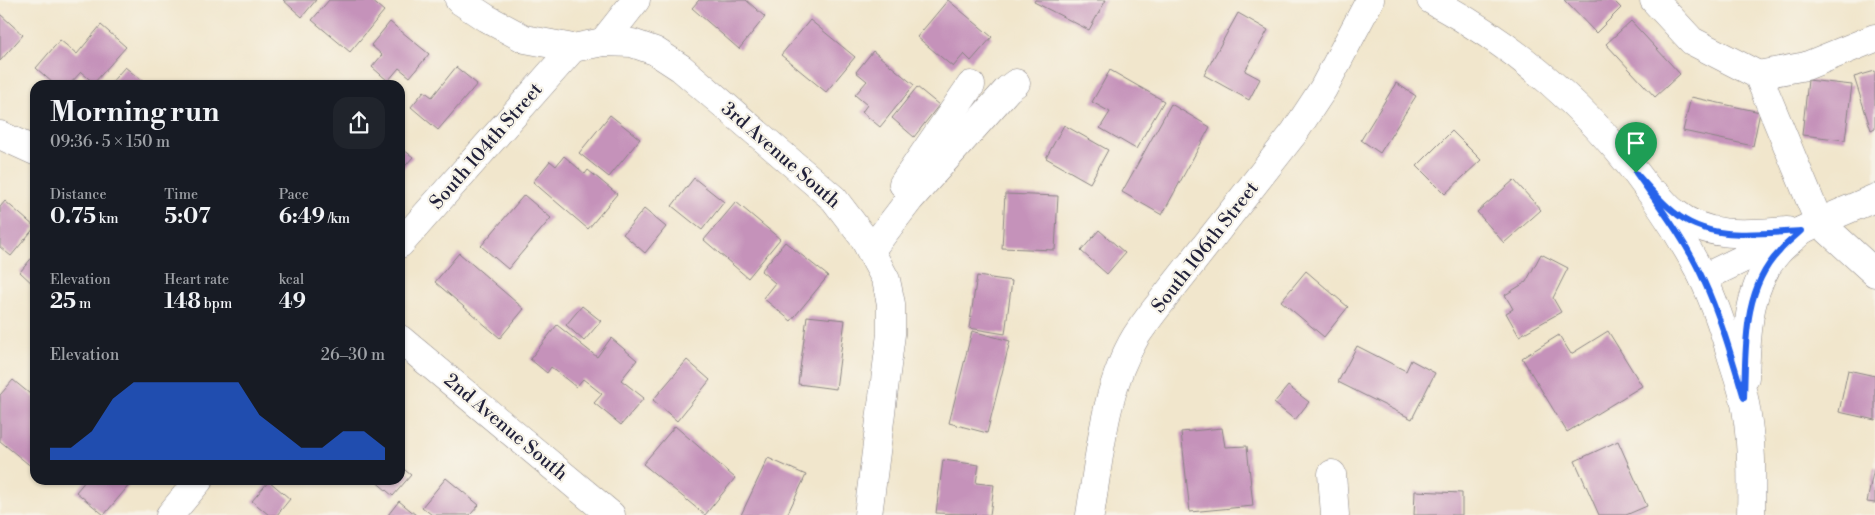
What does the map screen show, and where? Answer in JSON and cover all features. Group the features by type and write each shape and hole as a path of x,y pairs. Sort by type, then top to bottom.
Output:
{"street":[{"name":"3rd Avenue South","path":"459,0 486,18 525,39 573,48 603,42 632,43 655,51 681,68 834,199 867,244 886,280 891,304 892,334 868,515"},
{"path":"603,42 636,0"},
{"name":"South 106th Street","path":"1090,515 1106,414 1119,372 1136,337 1154,311 1294,133 1327,80 1370,0"},
{"path":"1431,0 1489,34 1542,74 1590,118 1618,149 1676,230 1703,278 1723,330 1744,398"},
{"path":"1654,0 1692,41 1758,75 1806,66 1875,38"},
{"name":"South 104th Street","path":"405,238 573,48"},
{"path":"1758,75 1810,226 1875,273"},
{"path":"867,244 910,199 1008,89 1016,83"},
{"path":"867,244 894,199 971,85"},
{"path":"0,135 30,149"},
{"path":"1636,173 1673,212 1705,229 1731,234 1810,226"},
{"path":"1703,278 1810,226 1875,198"},
{"path":"1751,515 1752,482 1744,398 1749,315 1756,291 1766,270 1778,252 1810,226"},
{"name":"2nd Avenue South","path":"405,343 611,515"},
{"path":"1332,474 1335,515"},
{"path":"170,515 195,485"}],"building":[{"path":"283,0 316,0 302,17"},
{"path":"329,0 371,0 384,11 350,52 312,20"},
{"path":"699,0 746,0 765,17 739,49 692,8"},
{"path":"948,0 992,37 971,61 964,54 953,67 917,37"},
{"path":"1035,0 1106,0 1089,30 1034,2"},
{"path":"1564,0 1613,0 1621,8 1596,33"},
{"path":"1238,13 1268,30 1245,71 1260,79 1249,100 1204,75"},
{"path":"0,14 23,35 0,61"},
{"path":"810,20 855,57 826,92 781,55"},
{"path":"1631,21 1680,74 1655,97 1606,44"},
{"path":"390,22 429,54 410,77 399,68 387,80 372,67 382,55 371,45"},
{"path":"101,25 126,47 97,80 90,80 81,72 74,80 49,80 36,68 60,40 77,54"},
{"path":"873,51 914,85 880,127 862,112 867,105 855,95 867,81 856,72"},
{"path":"125,67 141,80 113,80"},
{"path":"456,67 477,84 438,130 411,107 424,91 432,97"},
{"path":"1110,70 1164,101 1136,149 1100,128 1110,112 1092,102"},
{"path":"1875,71 1875,128 1871,130 1854,77"},
{"path":"1808,80 1852,85 1845,140 1802,135"},
{"path":"1396,83 1416,96 1380,153 1361,140"},
{"path":"917,87 939,105 914,137 892,118"},
{"path":"1691,97 1760,112 1753,146 1683,131"},
{"path":"1171,104 1210,127 1162,215 1122,192"},
{"path":"610,115 640,139 609,177 579,153"},
{"path":"1064,125 1108,150 1090,183 1046,158"},
{"path":"1452,131 1481,160 1445,194 1417,166"},
{"path":"405,151 413,157 405,166"},
{"path":"564,156 585,174 588,170 617,194 588,229 533,182 550,161 556,166"},
{"path":"694,178 724,202 702,230 672,206"},
{"path":"1514,180 1541,210 1504,243 1477,212"},
{"path":"1005,194 1058,196 1055,250 1002,248"},
{"path":"524,195 551,218 508,269 481,246"},
{"path":"5,201 30,223 30,233 11,256 0,247 0,207"},
{"path":"736,202 780,239 748,278 704,240"},
{"path":"644,209 666,227 645,253 623,234"},
{"path":"1099,230 1125,253 1107,274 1081,251"},
{"path":"785,242 828,276 791,321 763,298 775,283 761,271"},
{"path":"459,253 524,309 500,338 435,282"},
{"path":"1541,254 1568,268 1553,298 1561,312 1519,336 1506,313 1513,309 1505,295 1526,282"},
{"path":"30,260 30,281 20,272"},
{"path":"1306,271 1348,307 1324,337 1281,301"},
{"path":"977,276 1012,281 1005,334 969,328"},
{"path":"582,306 601,321 584,341 566,325"},
{"path":"807,316 845,320 836,389 798,384"},
{"path":"557,325 597,357 611,338 637,360 621,380 644,398 621,425 594,403 602,394 583,379 576,387 551,367 547,373 530,359"},
{"path":"972,331 1010,341 987,433 949,423"},
{"path":"1608,331 1642,386 1567,432 1522,358 1559,335 1571,354"},
{"path":"1357,346 1406,371 1411,360 1435,373 1412,419 1338,382"},
{"path":"687,360 710,380 677,421 653,400"},
{"path":"1848,370 1875,376 1875,420 1839,412"},
{"path":"13,380 30,394 30,466 0,441 0,395"},
{"path":"1288,386 1309,402 1295,420 1274,403"},
{"path":"675,426 735,478 705,515 643,464"},
{"path":"1222,428 1225,447 1247,446 1253,506 1190,512 1181,432"},
{"path":"1618,441 1647,506 1626,515 1599,515 1575,461"},
{"path":"768,458 806,475 787,515 741,515"},
{"path":"943,460 979,465 976,483 994,485 990,515 936,513"},
{"path":"1875,468 1875,503 1867,502"},
{"path":"405,470 411,475 405,482"},
{"path":"446,478 479,505 470,515 432,515 422,507"},
{"path":"82,485 129,485 104,515 76,492"},
{"path":"266,485 274,485 290,499 277,515 269,515 252,501"},
{"path":"380,485 402,485 393,496"},
{"path":"1415,491 1462,493 1462,515 1414,515"},
{"path":"399,501 416,515 388,515"}],"route":[{"path":"1636,173 1673,212 1705,229 1731,234 1801,231 1778,252 1766,270 1756,291 1749,315 1744,398 1723,330 1703,278 1676,230 1636,173"}]}
